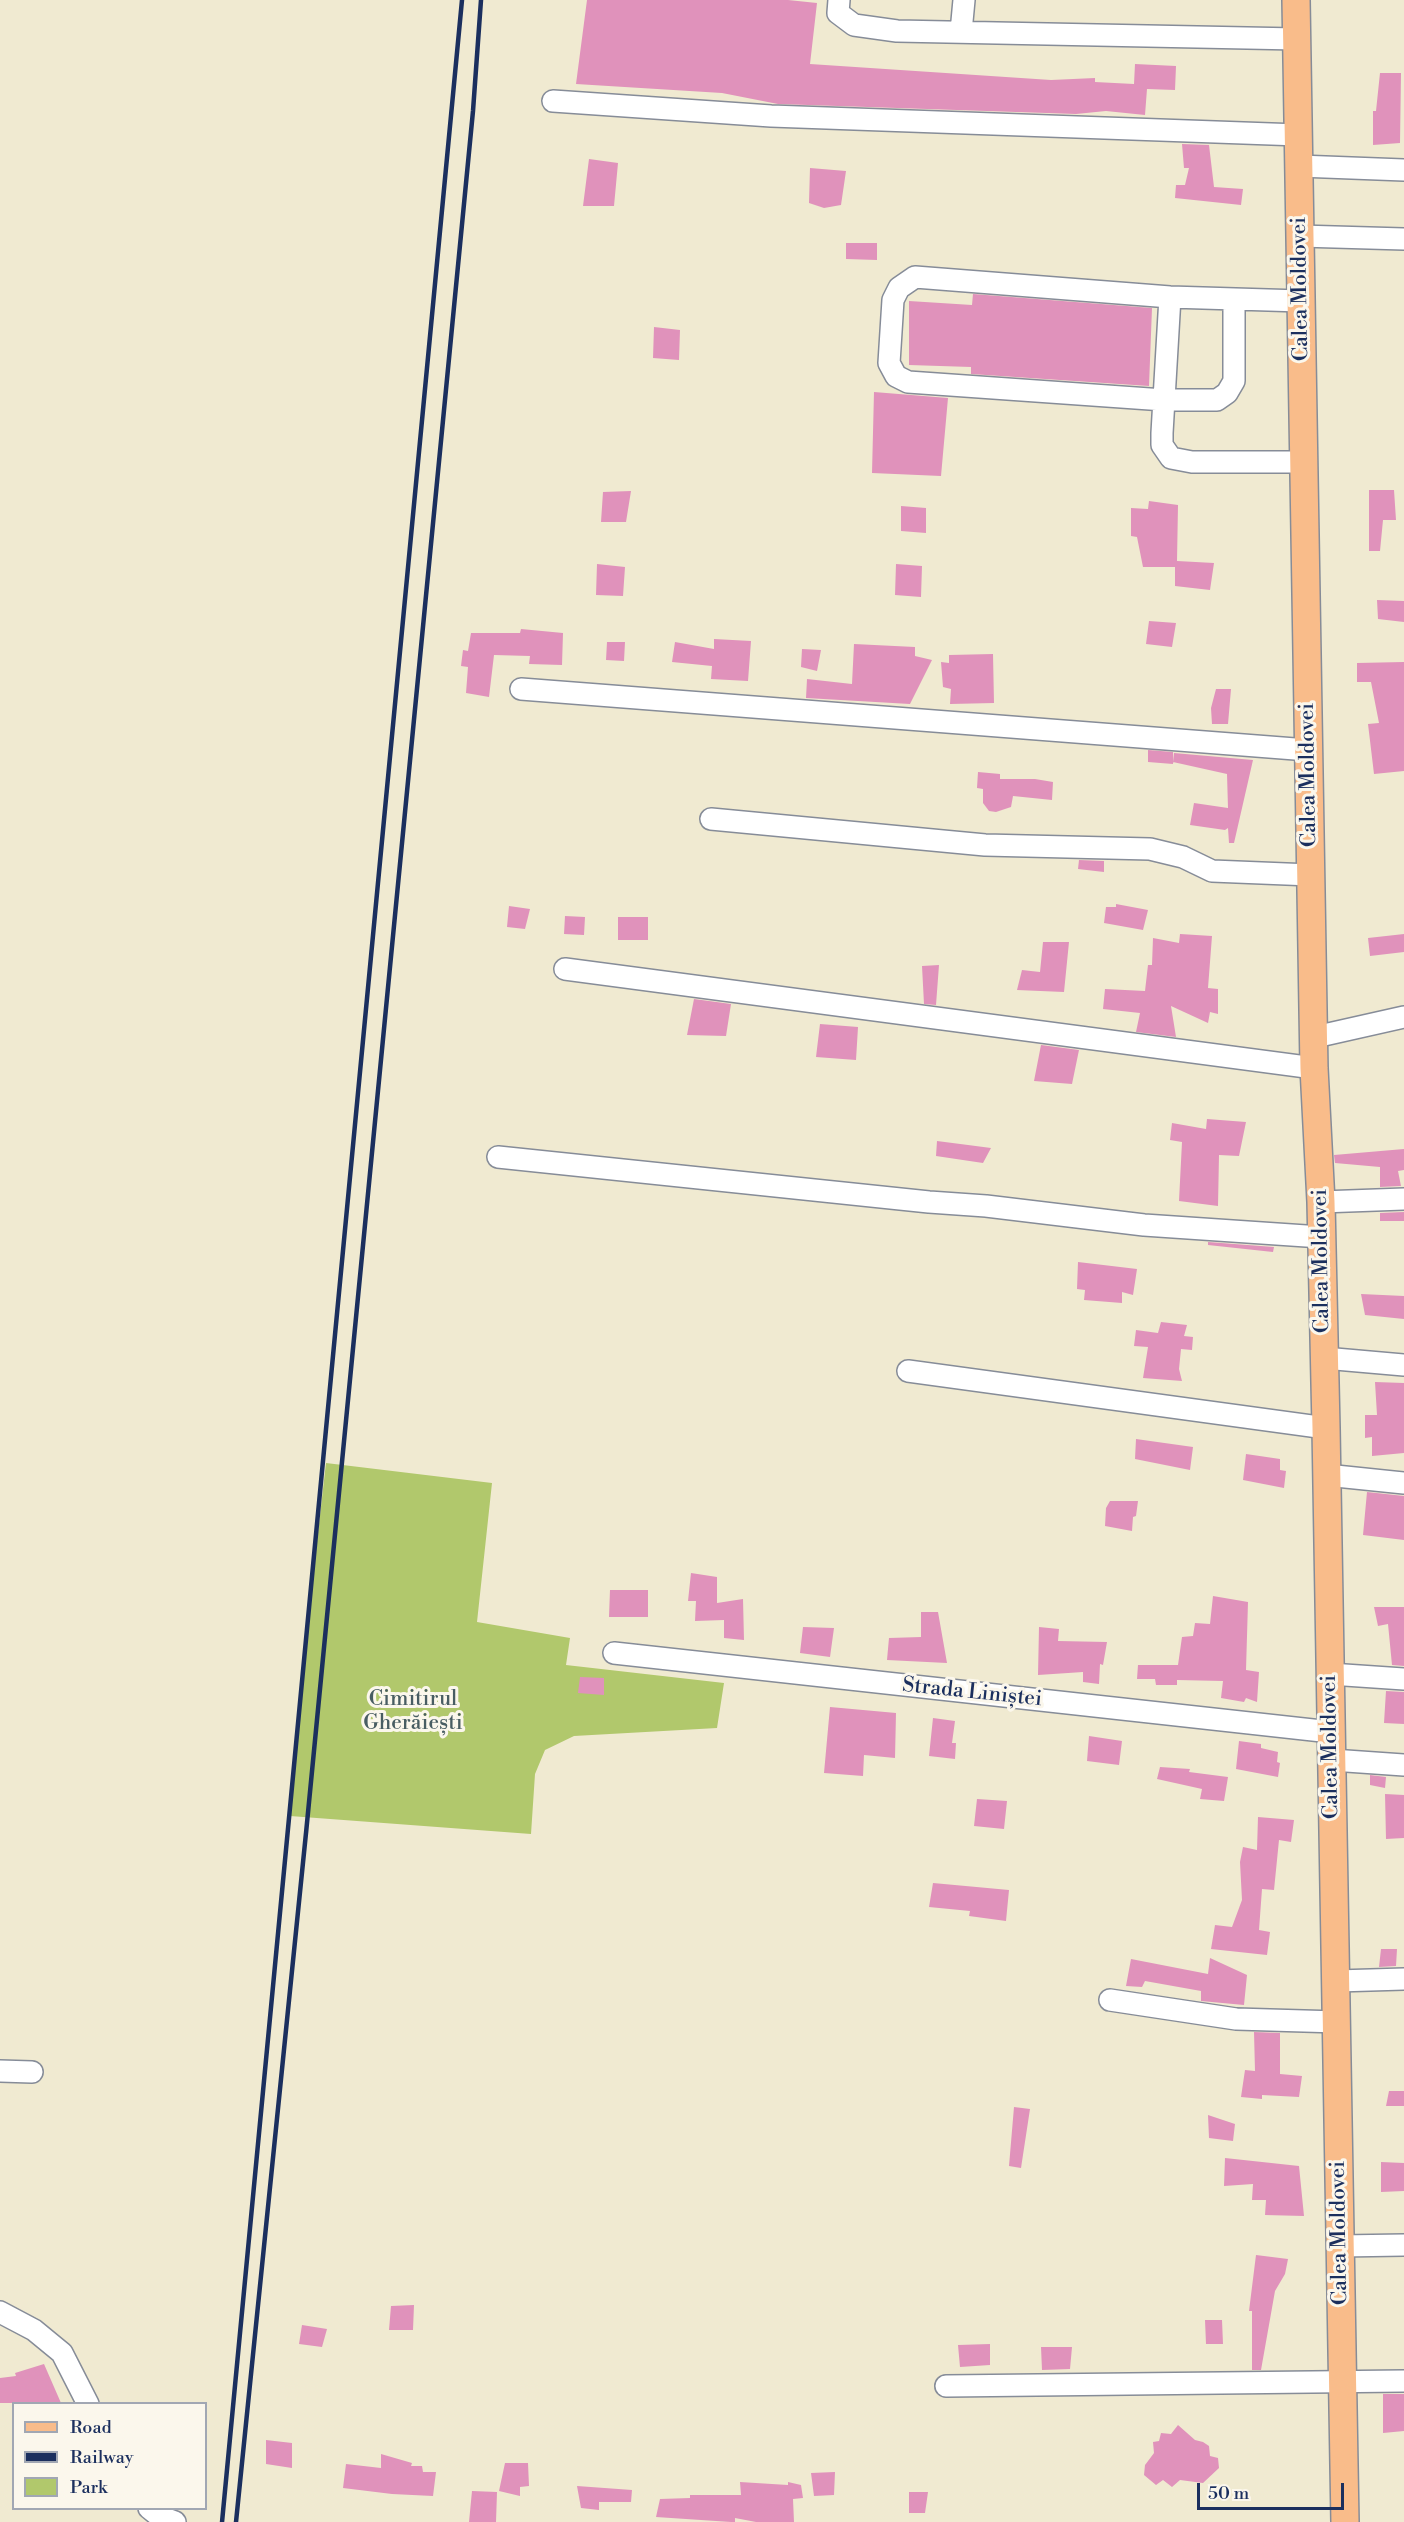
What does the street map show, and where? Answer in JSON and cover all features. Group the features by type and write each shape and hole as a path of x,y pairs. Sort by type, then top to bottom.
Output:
{"main road":[{"name":"Calea Moldovei","path":"1296,0 1314,1068 1321,1202 1326,1428 1346,2522"}],"street":[{"path":"838,0 838,13 854,25 897,31 1297,39"},
{"path":"961,32 964,0"},
{"path":"553,101 771,116 1299,135"},
{"path":"1299,166 1404,170"},
{"path":"1300,236 1404,238"},
{"path":"1234,299 1234,381 1227,393 1217,400 1164,400 908,382 896,376 889,363 893,300 899,288 915,277 1170,297 1234,299 1301,302"},
{"path":"1170,297 1162,445 1171,458 1192,462 1304,462"},
{"path":"521,689 1308,750"},
{"path":"711,819 985,845 1150,849 1183,857 1212,871 1311,874"},
{"path":"565,969 1314,1068"},
{"path":"1315,1036 1404,1017"},
{"path":"498,1157 986,1206 1144,1225 1321,1237"},
{"path":"1321,1202 1404,1199"},
{"path":"1324,1358 1404,1365"},
{"path":"908,1371 1326,1428"},
{"path":"1326,1475 1404,1483"},
{"name":"Strada Liniștei","path":"614,1653 1330,1732"},
{"path":"1330,1674 1404,1679"},
{"path":"1332,1760 1404,1765"},
{"path":"1337,1981 1404,1979"},
{"path":"1110,2000 1236,2019 1338,2022"},
{"path":"0,2071 32,2072"},
{"path":"1340,2246 1404,2245"},
{"path":"0,2312 34,2330 62,2353 87,2402"},
{"path":"946,2386 1404,2381"},
{"path":"152,2510 159,2516 175,2522"}],"green space":[{"name":"Cimitirul Gherăiești","path":"326,1463 492,1483 477,1622 570,1638 566,1665 724,1683 717,1728 574,1736 545,1750 535,1774 531,1834 290,1816 309,1611"}],"building":[{"path":"587,0 788,0 817,3 810,64 1051,80 1095,78 1095,82 1134,84 1135,64 1176,66 1175,90 1147,89 1145,115 1106,111 1076,114 778,104 722,93 576,84"},
{"path":"1380,73 1401,73 1400,143 1373,145 1373,111 1376,111"},
{"path":"1182,144 1209,145 1214,187 1243,189 1241,205 1175,198 1176,185 1185,185 1189,168 1184,168"},
{"path":"589,159 618,163 614,206 583,206"},
{"path":"810,168 846,171 841,205 824,208 809,203"},
{"path":"846,243 877,243 877,260 846,259"},
{"path":"973,294 1152,308 1149,386 971,374 971,367 909,365 909,301 972,305"},
{"path":"654,327 680,330 679,360 653,358"},
{"path":"874,392 948,398 941,476 872,473"},
{"path":"1369,490 1394,490 1396,520 1383,520 1380,551 1369,551"},
{"path":"631,491 626,522 601,522 603,492"},
{"path":"1149,501 1178,505 1177,561 1214,563 1210,590 1175,586 1175,567 1143,567 1137,537 1131,536 1131,508 1148,509"},
{"path":"901,506 926,508 926,533 901,531"},
{"path":"597,564 625,567 623,596 596,595"},
{"path":"896,564 922,566 921,597 895,595"},
{"path":"1377,600 1404,601 1404,622 1378,619"},
{"path":"1149,621 1176,623 1172,647 1146,644"},
{"path":"521,629 563,633 562,665 529,664 530,656 494,655 489,697 466,693 468,667 461,666 463,650 468,651 471,633 520,633"},
{"path":"714,639 751,641 748,681 711,679 712,666 672,662 675,642 714,649"},
{"path":"607,642 625,642 624,661 606,660"},
{"path":"854,644 915,647 915,656 932,660 910,704 806,698 807,679 852,684"},
{"path":"802,649 821,650 817,671 801,667"},
{"path":"993,654 994,703 950,704 951,689 943,687 941,662 949,663 949,655"},
{"path":"1404,662 1404,771 1374,774 1368,724 1379,723 1371,682 1357,682 1357,663"},
{"path":"1216,689 1231,689 1228,724 1212,724 1211,708"},
{"path":"1148,750 1173,752 1173,764 1148,762"},
{"path":"1174,753 1253,760 1234,843 1229,843 1228,828 1225,830 1190,825 1194,803 1228,808 1227,774 1173,762"},
{"path":"978,772 1000,774 1000,779 1035,779 1053,782 1052,800 1013,796 1011,807 996,812 989,811 983,803 983,789 977,788"},
{"path":"1079,860 1104,861 1104,872 1078,869"},
{"path":"1116,904 1148,910 1143,930 1104,923 1106,907 1116,907"},
{"path":"509,906 530,909 525,929 507,927"},
{"path":"565,916 585,917 584,935 564,934"},
{"path":"618,917 648,917 648,940 618,940"},
{"path":"1180,934 1212,936 1208,988 1218,989 1218,1014 1210,1012 1208,1023 1171,1006 1176,1037 1136,1032 1140,1013 1103,1009 1105,989 1145,991 1148,965 1152,965 1153,938 1179,943"},
{"path":"1404,934 1404,952 1370,956 1368,938"},
{"path":"1043,942 1069,942 1064,992 1017,990 1022,970 1040,972"},
{"path":"939,965 936,1005 924,1004 922,966"},
{"path":"694,999 731,1004 726,1036 687,1035"},
{"path":"820,1024 858,1027 856,1060 816,1057"},
{"path":"1041,1045 1079,1050 1072,1084 1034,1081"},
{"path":"1207,1119 1246,1122 1239,1156 1219,1155 1218,1206 1179,1201 1182,1142 1170,1140 1172,1123 1206,1129"},
{"path":"937,1141 991,1148 983,1163 936,1156"},
{"path":"1404,1149 1404,1170 1398,1171 1401,1186 1380,1187 1380,1167 1335,1163 1334,1155"},
{"path":"1404,1212 1404,1221 1380,1221 1380,1213"},
{"path":"1208,1242 1274,1247 1273,1252 1208,1245"},
{"path":"1078,1262 1137,1269 1133,1295 1122,1292 1122,1303 1084,1300 1085,1290 1077,1289"},
{"path":"1361,1294 1404,1296 1404,1319 1365,1315"},
{"path":"1161,1322 1187,1325 1184,1336 1193,1337 1192,1350 1181,1349 1179,1369 1182,1381 1143,1378 1148,1347 1134,1346 1136,1330 1158,1333"},
{"path":"1375,1382 1404,1383 1404,1453 1372,1456 1372,1437 1365,1438 1365,1415 1377,1415"},
{"path":"1136,1439 1193,1447 1190,1470 1135,1459"},
{"path":"1246,1454 1280,1459 1280,1470 1286,1471 1284,1488 1243,1480"},
{"path":"1367,1492 1404,1496 1404,1540 1363,1535"},
{"path":"1110,1501 1138,1501 1132,1531 1105,1526 1106,1508"},
{"path":"691,1573 717,1577 717,1603 743,1599 744,1640 724,1638 724,1620 695,1621 696,1601 688,1601"},
{"path":"610,1590 648,1590 648,1617 609,1617"},
{"path":"1213,1596 1248,1602 1246,1670 1259,1672 1257,1702 1246,1698 1244,1702 1221,1698 1223,1681 1177,1680 1177,1685 1156,1685 1155,1679 1137,1679 1138,1665 1178,1665 1182,1637 1193,1636 1195,1623 1210,1624"},
{"path":"1374,1607 1404,1607 1404,1666 1392,1665 1388,1624 1378,1626"},
{"path":"921,1612 938,1612 947,1663 887,1660 889,1638 921,1637"},
{"path":"803,1627 834,1628 830,1657 800,1653"},
{"path":"1039,1627 1059,1629 1058,1641 1107,1642 1103,1665 1100,1664 1099,1684 1083,1682 1083,1672 1038,1675"},
{"path":"580,1677 604,1678 604,1695 578,1693"},
{"path":"1386,1691 1404,1692 1404,1724 1384,1723"},
{"path":"830,1707 896,1713 895,1758 864,1755 863,1776 824,1773"},
{"path":"933,1718 955,1721 952,1743 956,1743 955,1759 929,1756"},
{"path":"1089,1736 1122,1741 1119,1765 1087,1761"},
{"path":"1239,1741 1261,1744 1261,1748 1278,1752 1277,1762 1280,1763 1278,1777 1236,1769"},
{"path":"1160,1767 1190,1769 1189,1772 1228,1777 1224,1801 1200,1799 1202,1789 1157,1779"},
{"path":"1370,1775 1386,1777 1385,1788 1370,1785"},
{"path":"1385,1794 1404,1795 1404,1838 1386,1839"},
{"path":"977,1799 1007,1801 1004,1829 974,1826"},
{"path":"1258,1817 1294,1820 1291,1842 1279,1840 1274,1890 1262,1889 1259,1930 1270,1932 1267,1955 1211,1949 1215,1925 1232,1927 1242,1900 1240,1862 1243,1847 1257,1850"},
{"path":"933,1883 1009,1890 1006,1921 969,1916 970,1911 929,1907"},
{"path":"1381,1949 1397,1949 1396,1966 1379,1967"},
{"path":"1210,1958 1247,1975 1244,2005 1201,2001 1201,1991 1145,1981 1142,1987 1126,1986 1131,1959 1208,1974"},
{"path":"1254,2032 1280,2033 1280,2074 1302,2076 1299,2097 1262,2095 1262,2099 1241,2097 1245,2070 1255,2071"},
{"path":"1389,2091 1404,2091 1404,2106 1386,2106"},
{"path":"1014,2107 1030,2109 1021,2168 1009,2166"},
{"path":"1208,2115 1235,2124 1233,2141 1209,2138"},
{"path":"1225,2158 1299,2166 1304,2216 1265,2215 1266,2200 1252,2200 1253,2184 1224,2186"},
{"path":"1381,2162 1404,2163 1404,2191 1381,2192"},
{"path":"1256,2255 1288,2259 1285,2274 1275,2291 1261,2370 1252,2370 1252,2311 1249,2311"},
{"path":"414,2305 413,2330 389,2330 391,2306"},
{"path":"1205,2320 1222,2320 1223,2344 1206,2344"},
{"path":"302,2325 327,2329 322,2347 299,2344"},
{"path":"990,2344 990,2365 960,2367 958,2345"},
{"path":"1041,2347 1072,2347 1070,2369 1042,2370"},
{"path":"44,2364 61,2402 0,2403 0,2378 16,2376 15,2373"},
{"path":"1383,2394 1404,2394 1404,2431 1383,2433"},
{"path":"1178,2425 1195,2440 1209,2446 1210,2456 1218,2458 1219,2468 1203,2483 1180,2480 1172,2487 1163,2480 1156,2485 1144,2475 1145,2465 1154,2453 1153,2442 1159,2441 1161,2433 1171,2434"},
{"path":"266,2440 292,2443 292,2468 266,2464"},
{"path":"381,2454 412,2463 411,2466 422,2466 423,2472 436,2472 433,2496 343,2488 346,2464 381,2468"},
{"path":"505,2463 528,2463 529,2486 520,2487 520,2496 499,2491"},
{"path":"835,2472 834,2495 814,2496 811,2473"},
{"path":"740,2482 788,2485 788,2482 801,2485 803,2498 793,2499 794,2522 756,2522 735,2518 735,2522 731,2522 656,2517 660,2499 690,2498 690,2495 741,2495"},
{"path":"577,2486 632,2490 631,2502 599,2502 599,2510 581,2508"},
{"path":"472,2491 497,2492 496,2522 469,2522"},
{"path":"909,2492 928,2492 925,2513 909,2513"}],"railway":[{"path":"222,2522 462,0"},
{"path":"236,2522 306,1833 473,111 481,0"}]}
